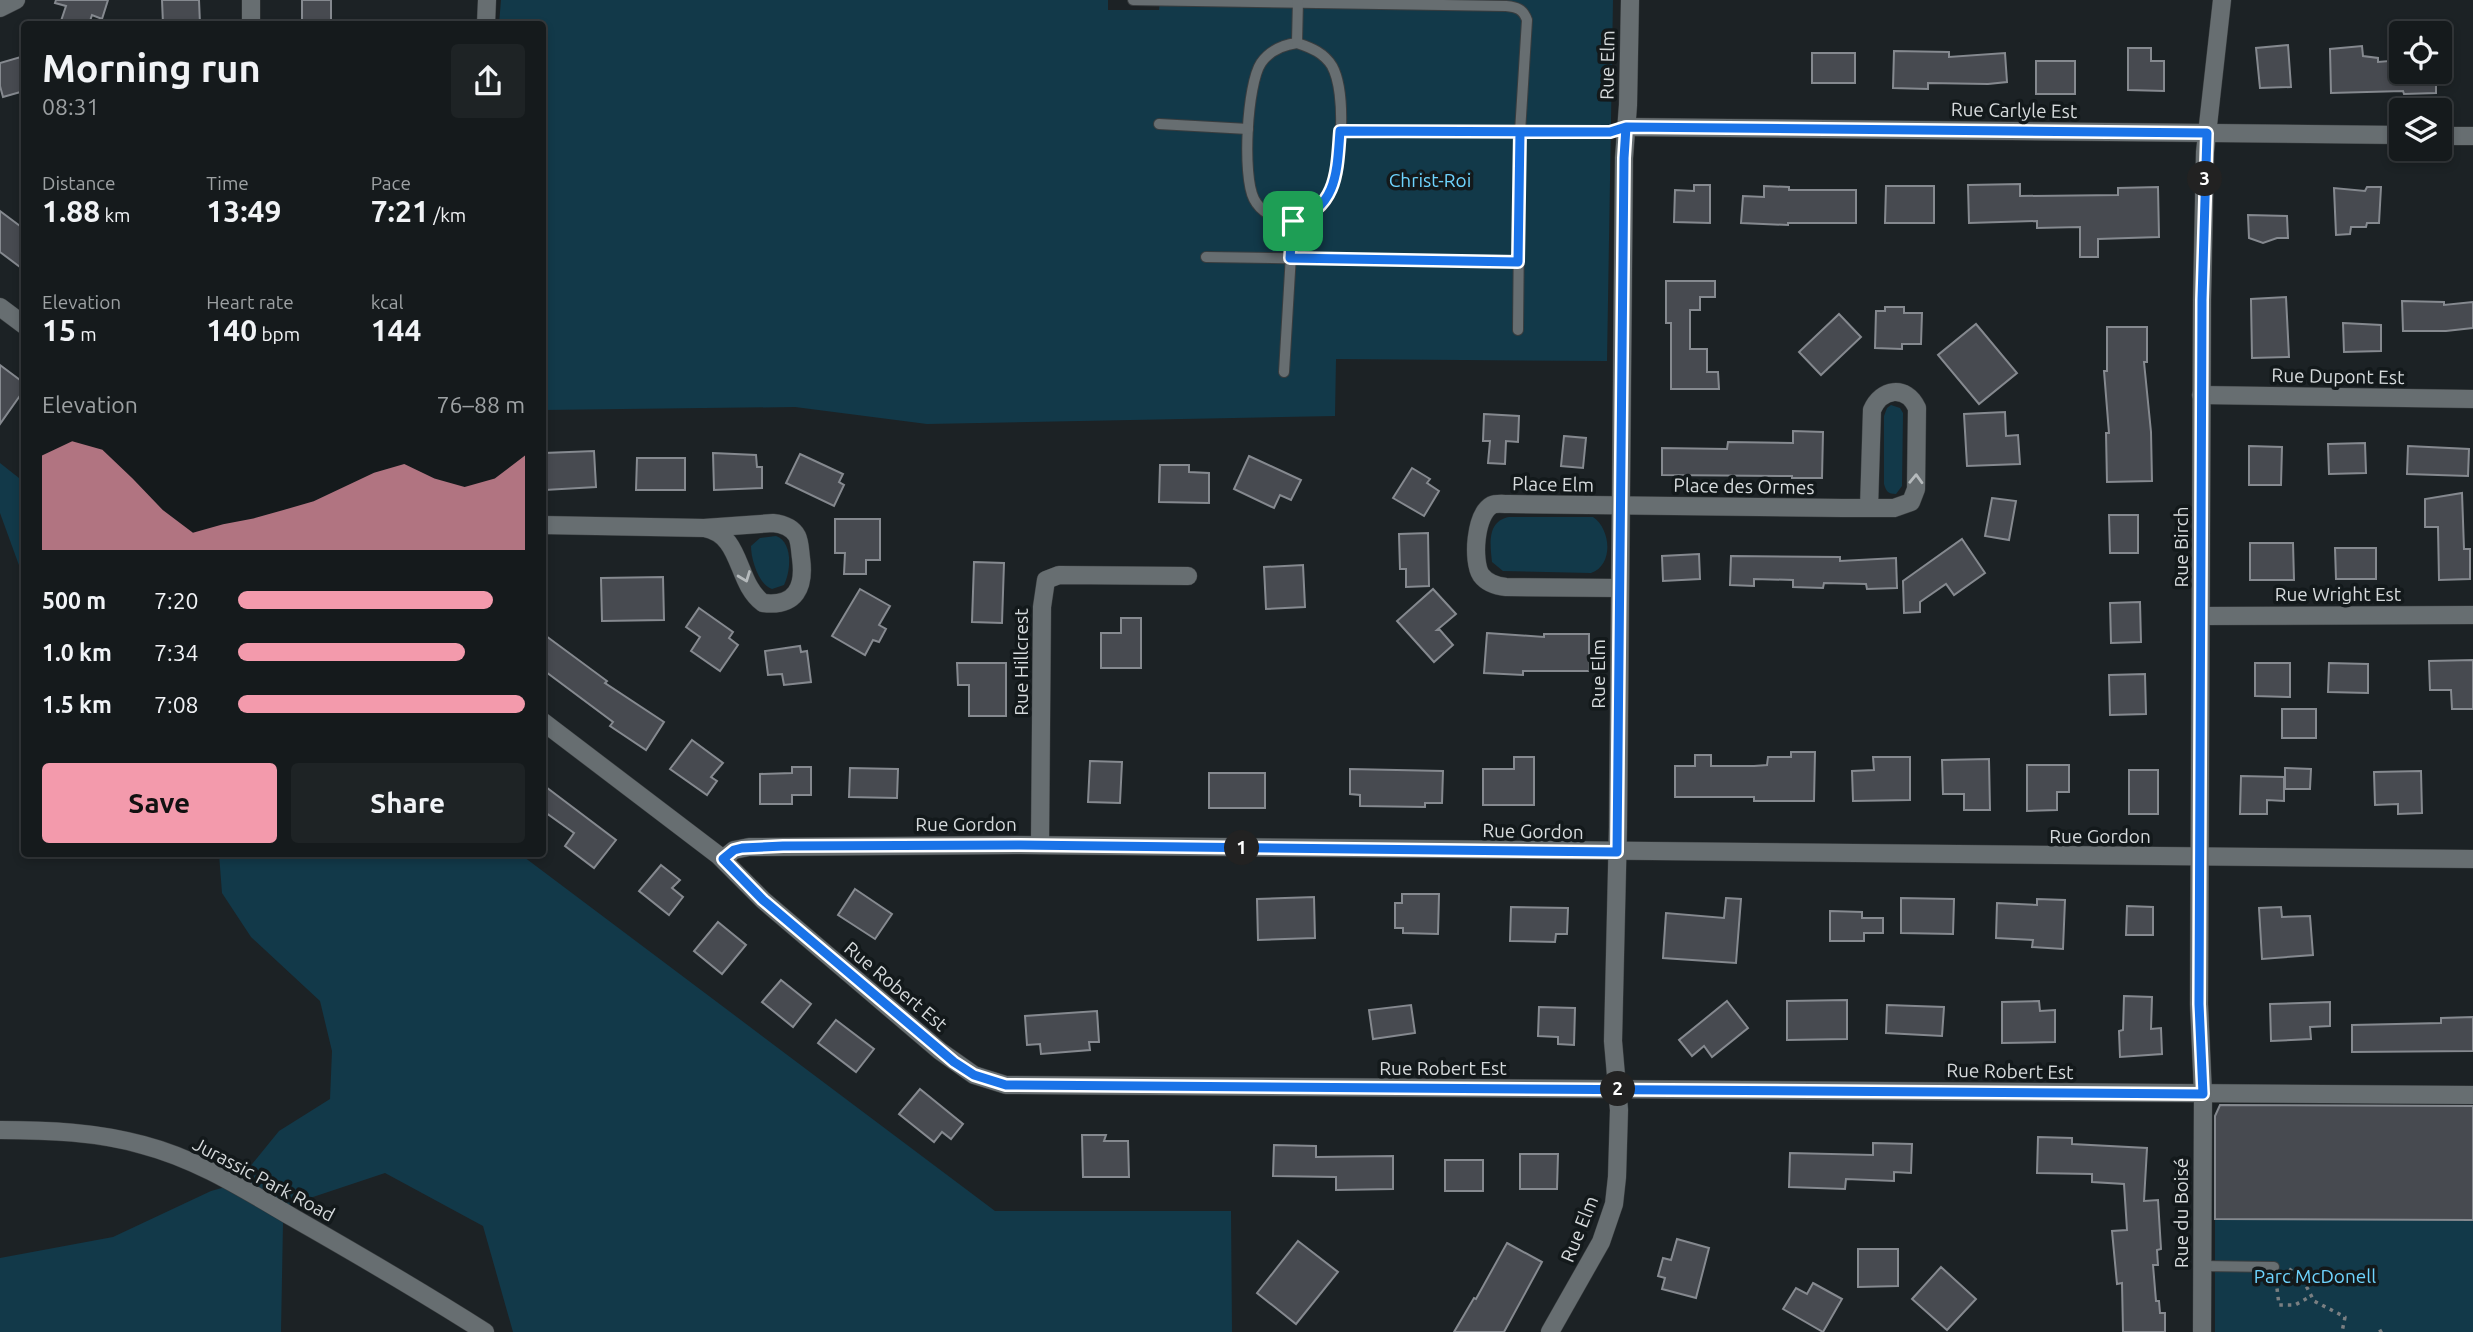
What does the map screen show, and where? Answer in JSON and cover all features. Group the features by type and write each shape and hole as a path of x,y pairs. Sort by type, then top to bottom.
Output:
{"street":[{"path":"0,8 16,0"},
{"path":"251,0 251,21"},
{"path":"486,21 487,0"},
{"name":"Rue Elm","path":"1550,1332 1601,1242 1614,1204 1618,1154 1614,1041 1624,158 1629,0"},
{"name":"Rue Birch","path":"2203,1094 2199,1004 2203,260 2207,133 2222,0"},
{"name":"Rue Carlyle Est","path":"1626,127 2389,135"},
{"path":"2452,136 2473,136"},
{"path":"0,307 21,323"},
{"name":"Place des Ormes","path":"1620,505 1869,508 1900,508 1911,502 1916,489 1917,408 1904,394 1884,394 1878,398 1872,410 1869,508"},
{"name":"Rue Dupont Est","path":"2202,395 2473,399"},
{"name":"Place Elm","path":"1619,588 1499,586 1481,575 1477,561 1480,522 1483,514 1492,506 1620,505"},
{"path":"546,526 704,528 773,523 783,525 797,536 802,581 798,591 781,603 763,603 749,590 729,543 721,534 704,528"},
{"name":"Rue Hillcrest","path":"1040,845 1042,607 1046,580 1059,575 1188,576"},
{"name":"Rue Wright Est","path":"2202,616 2473,615"},
{"name":"Rue Robert Est","path":"546,723 723,859 763,900 940,1051 974,1075 994,1083 1033,1087 1617,1088 2473,1095"},
{"name":"Rue Gordon","path":"723,859 734,850 750,847 1040,845 2473,859"},
{"name":"Rue du Boisé","path":"2202,1332 2203,1094"},
{"name":"Jurassic Park Road","path":"0,1130 98,1136 142,1144 184,1159 232,1182 485,1332"}],"lane":[{"path":"1133,0 1518,8 1525,12 1527,20 1520,132 1518,330"},
{"path":"1297,43 1298,2"},
{"path":"1297,43 1324,55 1336,75 1340,131 1337,166 1327,198 1305,218 1285,221 1262,210 1253,198 1249,181 1248,129 1251,93 1255,75 1263,60 1275,49 1297,43"},
{"path":"1159,124 1248,129"},
{"path":"1340,131 1610,132 1626,127"},
{"path":"1284,372 1293,221"},
{"path":"1206,257 1518,262"},
{"path":"2202,1266 2274,1267"}],"path":[{"path":"2311,1296 2295,1305 2279,1305 2274,1267 2295,1271 2302,1278 2314,1301 2345,1317 2342,1332"},
{"path":"2379,1332 2386,1328"}],"green space":[{"name":"Christ-Roi","path":"501,0 1108,0 1108,10 1159,10 1160,0 1613,0 1607,361 1336,359 1335,416 927,424 795,407 546,410 546,21 499,21"},
{"path":"1891,405 1900,408 1903,413 1902,486 1896,494 1888,492 1884,484 1884,416"},
{"path":"0,463 21,480 21,571 0,513"},
{"path":"1593,517 1604,530 1606,538 1604,563 1591,573 1503,571 1492,562 1491,541 1493,528 1502,519"},
{"path":"776,536 782,539 788,550 789,565 784,585 772,589 763,583 757,571 751,546 760,538"},
{"path":"219,857 524,857 995,1211 1231,1211 1232,1332 513,1332 483,1226 385,1173 292,1204 283,1223 281,1332 0,1332 0,1258 113,1237 211,1191 236,1184 279,1131 330,1099 332,1051 320,1001 251,937 222,893"},
{"name":"Parc McDonell","path":"2215,1219 2473,1220 2473,1332 2215,1332"}],"building":[{"path":"56,0 108,0 102,19 92,15 90,21 61,21 66,6 55,3"},
{"path":"162,0 199,0 200,21 163,21"},
{"path":"302,0 331,0 331,21 302,21"},
{"path":"2288,45 2291,87 2260,88 2256,48"},
{"path":"2362,46 2363,56 2378,58 2378,62 2389,61 2389,84 2436,84 2436,93 2331,93 2330,49"},
{"path":"2128,48 2151,48 2151,61 2164,61 2164,91 2128,90"},
{"path":"1894,51 1949,52 1949,57 2005,53 2007,82 1928,83 1928,89 1893,88"},
{"path":"1812,53 1855,53 1855,83 1812,83"},
{"path":"21,57 21,92 3,97 0,63"},
{"path":"2036,61 2075,61 2075,94 2036,94"},
{"path":"2020,184 2020,196 2118,195 2118,188 2158,187 2159,237 2098,239 2098,257 2080,257 2080,227 2037,228 2037,221 1969,223 1968,185"},
{"path":"1694,185 1710,185 1710,223 1674,222 1675,190 1694,191"},
{"path":"1764,186 1789,187 1789,190 1856,190 1856,223 1741,223 1743,196 1764,197"},
{"path":"1886,186 1934,186 1934,223 1885,223"},
{"path":"2367,187 2381,187 2379,223 2367,223 2366,227 2351,227 2350,234 2336,235 2334,188 2365,191"},
{"path":"0,211 21,227 21,268 0,252"},
{"path":"2248,215 2287,216 2288,238 2277,238 2263,243 2249,238"},
{"path":"1666,281 1715,281 1715,297 1700,297 1700,310 1690,310 1690,349 1707,349 1707,372 1718,372 1719,389 1671,389 1671,323 1666,323"},
{"path":"2286,297 2289,357 2252,358 2251,299"},
{"path":"2402,301 2444,302 2444,305 2473,302 2473,328 2403,331"},
{"path":"1885,307 1904,307 1904,313 1922,313 1921,344 1902,344 1902,349 1875,348 1876,311 1885,311"},
{"path":"1839,314 1861,337 1821,375 1799,352"},
{"path":"2343,323 2381,325 2381,351 2344,352"},
{"path":"1976,324 2017,373 1979,404 1938,355"},
{"path":"2107,327 2147,327 2147,362 2144,362 2151,432 2152,481 2107,482 2106,433 2109,433 2104,371 2107,371"},
{"path":"0,365 21,381 21,394 0,424"},
{"path":"2005,412 2006,436 2018,435 2020,464 1967,466 1964,414"},
{"path":"1484,414 1519,416 1518,442 1506,441 1505,464 1488,463 1490,441 1483,441"},
{"path":"1793,431 1823,432 1822,478 1662,475 1662,448 1727,449 1728,442 1793,443"},
{"path":"1564,436 1586,438 1583,468 1561,466"},
{"path":"2365,443 2366,473 2329,474 2328,444"},
{"path":"2249,446 2282,447 2281,485 2249,485"},
{"path":"2408,446 2469,449 2468,476 2407,474"},
{"path":"594,451 596,487 546,490 546,453"},
{"path":"713,453 756,455 757,467 762,467 762,488 714,490"},
{"path":"800,454 843,474 839,482 844,485 834,506 786,483"},
{"path":"1249,456 1301,480 1291,500 1280,495 1274,508 1234,489"},
{"path":"637,458 685,458 685,490 636,490"},
{"path":"1160,465 1189,465 1189,472 1209,473 1209,503 1159,502"},
{"path":"1412,468 1430,479 1427,483 1439,491 1424,516 1393,498"},
{"path":"2462,493 2464,549 2470,549 2470,579 2439,580 2438,527 2425,527 2425,499"},
{"path":"1992,498 2016,501 2009,540 1985,536"},
{"path":"2109,515 2138,515 2138,553 2110,553"},
{"path":"835,519 880,519 880,560 866,560 866,574 844,574 845,553 835,553"},
{"path":"1428,533 1429,586 1406,587 1406,569 1400,569 1399,534"},
{"path":"1962,539 1985,573 1954,595 1946,584 1920,602 1920,612 1904,613 1903,581"},
{"path":"2250,543 2293,543 2294,580 2250,580"},
{"path":"2335,548 2376,548 2376,579 2336,579"},
{"path":"1699,554 1700,579 1663,581 1662,556"},
{"path":"1731,556 1840,557 1840,561 1896,558 1897,588 1867,589 1866,584 1824,583 1823,588 1793,587 1793,580 1754,579 1754,586 1730,585"},
{"path":"974,562 1004,563 1002,623 972,622"},
{"path":"1303,565 1305,607 1266,609 1264,567"},
{"path":"663,577 664,620 602,621 601,578"},
{"path":"860,589 890,606 879,625 886,629 879,642 873,640 865,655 832,636"},
{"path":"1433,589 1456,614 1437,630 1453,645 1434,662 1397,621"},
{"path":"2140,602 2141,642 2111,643 2110,603"},
{"path":"699,608 733,632 729,638 738,645 720,671 691,651 700,637 686,627"},
{"path":"1121,618 1141,618 1141,668 1101,668 1101,633 1121,633"},
{"path":"1487,633 1544,637 1544,634 1589,634 1589,671 1523,671 1523,675 1484,673"},
{"path":"546,636 607,681 605,683 664,722 646,750 610,726 613,722 546,672"},
{"path":"800,646 801,652 807,651 811,682 784,685 782,674 768,675 765,651"},
{"path":"2473,660 2473,709 2452,709 2451,690 2430,690 2429,661"},
{"path":"957,663 1006,663 1006,716 969,716 969,685 958,685"},
{"path":"2255,663 2290,663 2290,697 2255,696"},
{"path":"2329,663 2368,664 2368,693 2328,692"},
{"path":"2145,674 2146,714 2110,715 2109,675"},
{"path":"2282,709 2316,709 2316,738 2282,738"},
{"path":"692,740 723,763 711,777 717,781 707,795 670,769"},
{"path":"1791,752 1815,752 1814,801 1754,801 1754,797 1675,797 1675,766 1695,766 1695,755 1711,755 1711,766 1754,766 1767,765 1768,757 1791,757"},
{"path":"1514,757 1534,757 1534,805 1483,805 1483,769 1514,769"},
{"path":"1873,757 1910,757 1910,800 1853,801 1852,771 1874,770"},
{"path":"1989,759 1990,810 1964,810 1964,794 1943,794 1942,760"},
{"path":"1090,761 1122,762 1120,803 1088,802"},
{"path":"2027,765 2069,765 2069,792 2057,792 2057,810 2027,811"},
{"path":"792,767 811,767 811,795 792,795 792,804 760,804 760,774 792,773"},
{"path":"850,768 898,769 897,798 849,797"},
{"path":"2285,768 2311,769 2310,789 2285,789"},
{"path":"1350,769 1443,771 1442,803 1425,803 1425,807 1360,806 1360,795 1350,794"},
{"path":"2129,770 2158,770 2158,814 2129,814"},
{"path":"2421,771 2422,813 2398,814 2398,804 2375,805 2374,772"},
{"path":"1209,773 1265,773 1265,808 1209,808"},
{"path":"2241,776 2284,777 2284,801 2267,800 2267,814 2240,814"},
{"path":"546,787 616,840 594,868 565,846 574,833 546,813"},
{"path":"661,865 680,880 672,888 683,897 669,915 639,891"},
{"path":"855,889 892,914 875,939 838,915"},
{"path":"1402,894 1439,894 1438,934 1403,933 1403,928 1395,928 1395,903 1402,903"},
{"path":"1314,897 1315,938 1258,940 1257,899"},
{"path":"1726,898 1741,899 1736,963 1663,958 1666,913 1724,918"},
{"path":"1901,898 1954,899 1953,934 1901,933"},
{"path":"2037,899 2065,900 2063,949 2032,947 2033,940 1996,938 1997,903 2037,905"},
{"path":"2127,906 2153,907 2153,935 2126,935"},
{"path":"1511,907 1568,908 1567,934 1556,934 1555,942 1510,941"},
{"path":"2281,907 2282,917 2310,916 2313,955 2262,959 2259,908"},
{"path":"1830,911 1862,912 1862,918 1883,918 1883,933 1864,933 1864,941 1830,941"},
{"path":"718,922 746,945 722,974 694,951"},
{"path":"781,980 811,1004 793,1027 762,1002"},
{"path":"2124,996 2152,997 2151,1029 2161,1028 2162,1054 2120,1057 2119,1031 2123,1030"},
{"path":"1847,1000 1847,1039 1787,1040 1787,1001"},
{"path":"1727,1001 1748,1028 1712,1057 1704,1046 1692,1056 1679,1040"},
{"path":"2039,1001 2040,1011 2055,1010 2055,1042 2002,1043 2002,1002"},
{"path":"2330,1002 2330,1026 2310,1027 2311,1039 2271,1041 2270,1004"},
{"path":"1411,1005 1415,1033 1373,1039 1369,1010"},
{"path":"1887,1005 1944,1007 1942,1036 1886,1033"},
{"path":"1539,1007 1575,1008 1574,1045 1558,1044 1558,1037 1538,1036"},
{"path":"1097,1011 1099,1042 1089,1042 1090,1050 1041,1054 1040,1044 1027,1045 1025,1016"},
{"path":"2473,1017 2473,1051 2352,1052 2352,1025 2441,1023 2441,1018"},
{"path":"836,1020 874,1049 856,1072 818,1043"},
{"path":"920,1089 963,1124 951,1139 942,1132 934,1142 899,1114"},
{"path":"2220,1105 2473,1106 2473,1220 2215,1219 2215,1116"},
{"path":"1082,1135 1106,1135 1104,1141 1128,1141 1129,1177 1083,1177"},
{"path":"2038,1137 2072,1138 2072,1144 2147,1148 2144,1201 2158,1200 2161,1249 2157,1250 2158,1265 2153,1265 2156,1301 2159,1301 2160,1313 2165,1313 2165,1332 2123,1332 2122,1283 2117,1284 2112,1231 2127,1230 2124,1184 2092,1182 2092,1174 2037,1173"},
{"path":"1873,1143 1912,1144 1911,1173 1894,1172 1894,1181 1846,1179 1845,1189 1789,1187 1790,1153 1873,1155"},
{"path":"1274,1145 1316,1146 1316,1157 1393,1156 1393,1189 1336,1190 1336,1177 1273,1176"},
{"path":"1520,1154 1558,1154 1557,1189 1520,1189"},
{"path":"1445,1160 1483,1160 1483,1191 1445,1191"},
{"path":"1677,1239 1709,1248 1696,1298 1662,1289 1665,1278 1658,1276 1663,1258 1671,1260"},
{"path":"1298,1241 1338,1272 1296,1324 1257,1293"},
{"path":"1507,1243 1542,1262 1504,1332 1454,1332 1474,1298 1476,1299"},
{"path":"1858,1249 1898,1249 1898,1286 1858,1287"},
{"path":"1941,1267 1976,1299 1947,1330 1912,1299"},
{"path":"1813,1283 1842,1299 1823,1332 1783,1309 1796,1288 1807,1294"}],"route":[{"path":"1293,221 1290,258 1518,262 1520,132 1610,132 1626,127 2207,133 2202,300 2199,1004 2203,1094 1617,1088 1020,1087 994,1083 974,1075 954,1062 763,900 723,859 734,850 783,846 1020,845 1617,852 1626,127 1610,132 1340,131 1337,166 1327,198 1305,218 1293,221"}]}
